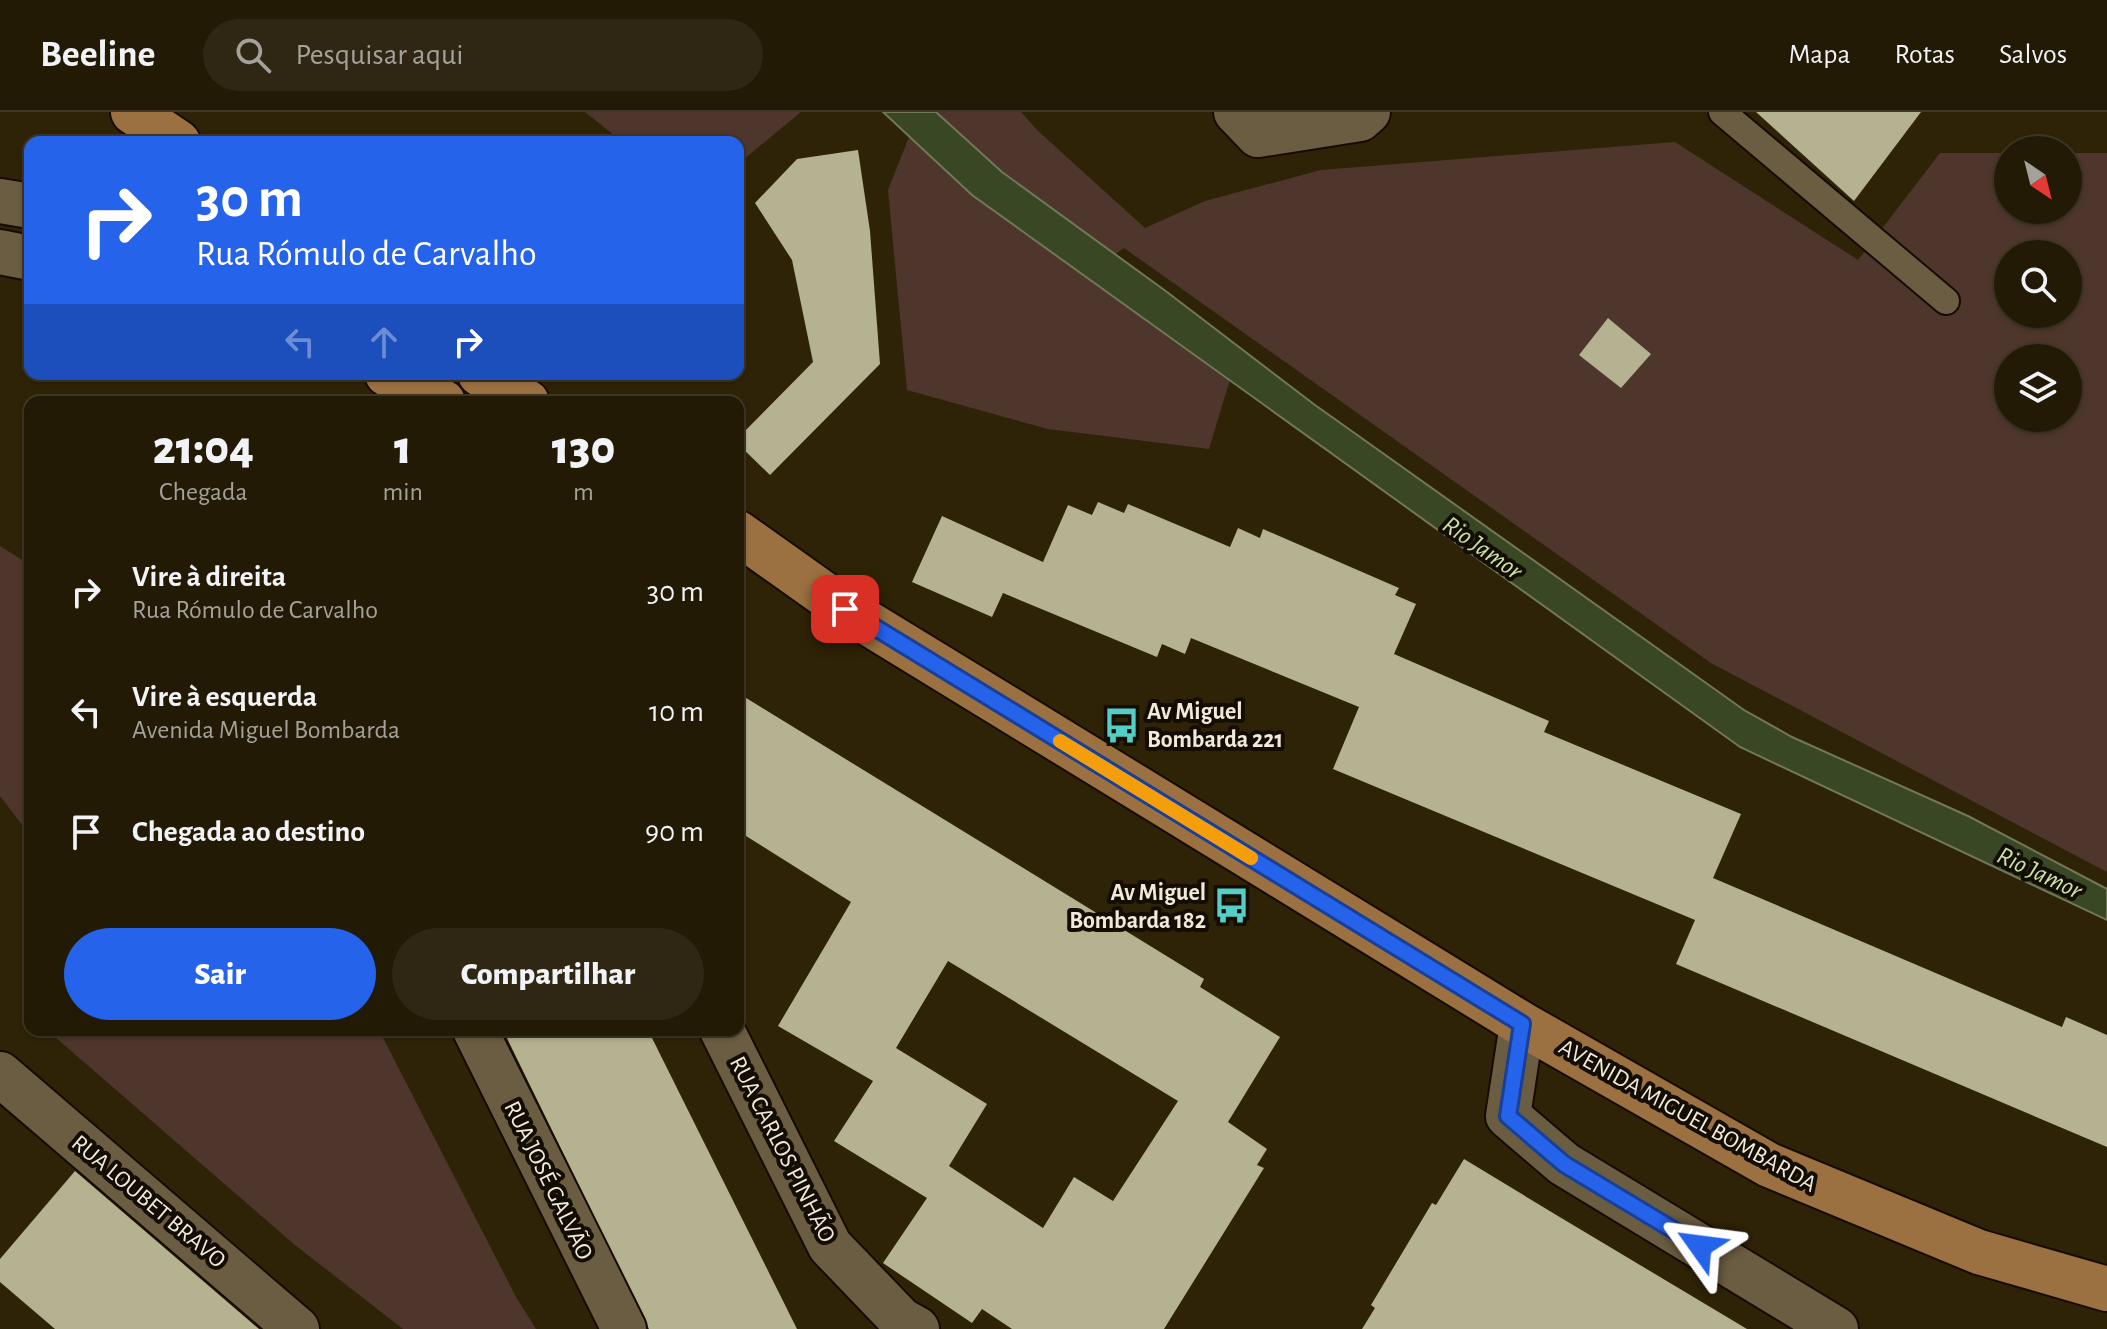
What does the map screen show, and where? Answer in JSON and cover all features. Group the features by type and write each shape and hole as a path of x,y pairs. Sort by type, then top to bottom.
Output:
{"main road":[{"path":"133,112 150,136"},
{"path":"133,112 169,136"},
{"path":"490,380 517,396"},
{"name":"AVENIDA MIGUEL BOMBARDA","path":"744,537 845,609 1522,1024 1806,1182 1979,1252 2107,1289"},
{"name":"AVENIDA MIGUEL BOMBARDA","path":"744,557 845,609"}],"street":[{"path":"1236,112 1258,135 1360,119 1368,112"},
{"path":"0,201 24,205"},
{"path":"0,252 24,257"},
{"path":"1522,1024 1508,1116 1564,1164 1836,1329"},
{"name":"RUA JOSÉ GALVÃO","path":"478,1036 624,1329"},
{"name":"RUA CARLOS PINHÃO","path":"725,1036 830,1246 901,1320 917,1329"},
{"name":"RUA LOUBET BRAVO","path":"0,1074 297,1329"}],"lane":[{"path":"1722,112 1946,301"}],"shaded area":[{"path":"585,112 801,112 744,159 744,136 615,136"},
{"path":"919,112 1021,112 1145,228 1205,201 1321,170 1675,142 1858,260 1940,153 1994,153 1994,224 2082,224 2082,153 2107,153 2107,872 1711,663 1124,248 1113,256 1238,353 1209,449 1048,429 907,390 888,190"},
{"path":"0,546 24,561 24,827 0,796"},
{"path":"54,1036 382,1036 516,1297 536,1329 403,1329 295,1245"}],"water":[{"name":"Rio Jamor","path":"883,112 936,112 1002,172 1315,405 1744,710 1792,737 1968,816 2107,889 2107,920 1740,747 972,195"}],"building":[{"path":"1756,112 1921,112 1854,201"},
{"path":"858,150 870,231 880,364 770,475 744,450 744,432 813,362 792,260 755,203 797,159"},
{"path":"1608,318 1651,354 1621,388 1579,355"},
{"path":"1098,502 1124,513 1128,504 1230,547 1238,528 1260,538 1263,529 1399,588 1395,595 1416,604 1394,654 1549,721 1544,732 1741,814 1713,878 2062,1027 2066,1017 2107,1035 2107,1147 1676,964 1695,920 1333,769 1359,707 1191,638 1185,654 1162,644 1157,657 1003,593 992,617 912,582 942,516 1043,562 1068,505 1092,515"},
{"path":"744,697 1204,979 1200,987 1280,1037 1228,1122 1267,1149 1257,1165 1264,1168 1164,1329 1012,1329 982,1309 972,1323 883,1263 927,1198 834,1141 873,1081 778,1026 851,902 744,835","holes":["948,961 1178,1101 1113,1201 1074,1177 1043,1228 949,1166 987,1104 896,1048"]},
{"path":"506,1036 651,1036 797,1329 649,1329"},
{"path":"1464,1159 1747,1329 1362,1329 1375,1308 1371,1305 1432,1203 1436,1205"},
{"path":"75,1171 259,1329 55,1329 0,1282 0,1259"}],"slow traffic":[{"path":"1060,741 1251,858"}],"place":[{"name":"Av Miguel Bombarda 221","path":"1121,725"},
{"name":"Av Miguel Bombarda 182","path":"1232,906"}],"route":[{"path":"845,609 1522,1024 1508,1116 1564,1164 1700,1246"}]}
